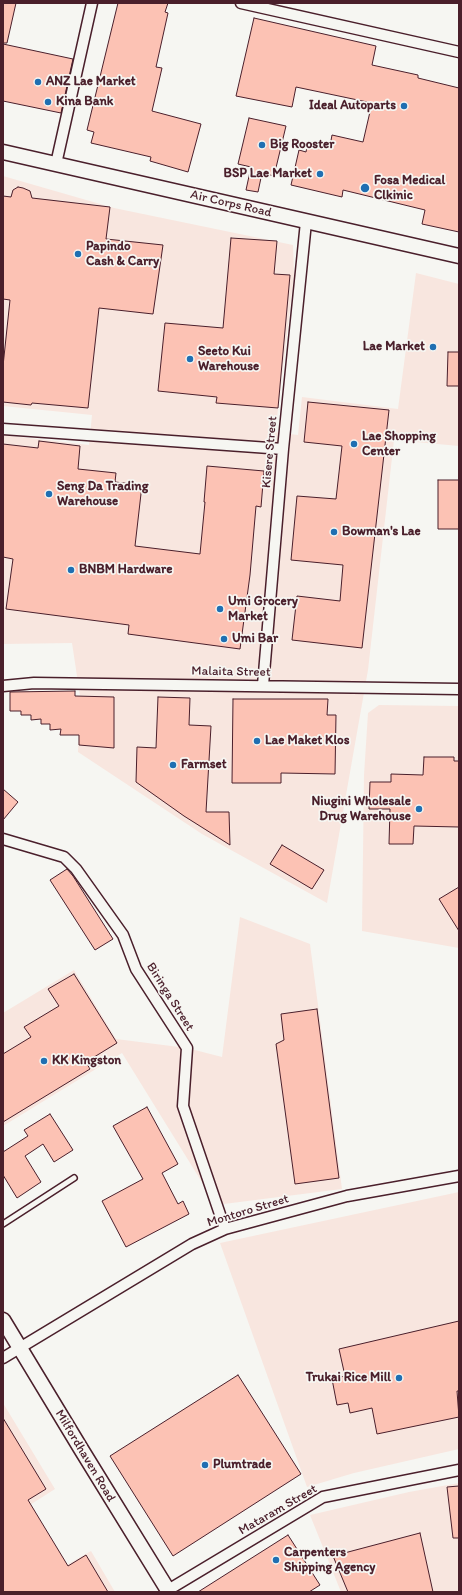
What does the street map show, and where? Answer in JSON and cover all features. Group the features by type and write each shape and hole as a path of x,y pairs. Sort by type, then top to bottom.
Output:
{"street":[{"path":"56,164 92,3"},
{"path":"241,3 459,52"},
{"name":"Air Corps Road","path":"3,152 459,256"},
{"name":"Kisere Street","path":"264,685 283,448 306,222"},
{"path":"3,429 283,448"},
{"name":"Malaita Street","path":"3,686 34,683 459,688"},
{"name":"Biringa Street","path":"3,839 64,857 76,869 123,935 136,969 186,1048 183,1106 225,1229"},
{"name":"Montoro Street","path":"3,1358 192,1244 225,1229 347,1196 459,1176"},
{"name":"Milfordhaven Road","path":"3,1320 169,1591"},
{"name":"Mataram Street","path":"169,1591 323,1497 459,1470"}],"lane":[{"path":"3,1224 74,1178"}],"shaded area":[{"path":"3,176 114,208 293,245 294,275 276,426 273,432 298,435 302,397 398,409 416,273 459,284 459,446 394,440 368,670 327,903 202,834 78,752 80,696 72,643 3,644 3,435 89,445 92,415 3,406"},
{"path":"379,705 459,706 459,948 362,931 364,775 368,713"},
{"path":"240,917 310,944 342,1189 216,1205 122,1053 3,1126 3,1013 74,970 116,1039 187,1048 222,1057"},
{"path":"459,1192 459,1449 354,1473 307,1487 220,1243"},
{"path":"3,1403 55,1489 3,1522"},
{"path":"459,1483 459,1592 341,1592 310,1515 409,1492"},
{"path":"91,1551 115,1592 20,1592"}],"building":[{"path":"3,3 16,3 7,43 3,43"},
{"path":"118,3 168,3 165,12 168,13 156,67 162,68 152,111 201,124 188,172 150,161 151,157 91,143 94,132 87,130"},
{"path":"254,18 376,46 372,65 418,75 418,78 459,88 459,232 422,224 425,210 343,190 342,197 291,185 299,150 306,152 308,141 330,146 332,135 363,142 372,103 296,87 292,107 236,96"},
{"name":"ANZ Lae Market","path":"3,44 73,59 61,113 3,101"},
{"name":"Big Rooster","path":"249,118 286,126 274,176 262,173 258,192 246,190 251,167 238,164"},
{"path":"18,187 30,191 32,198 110,207 106,239 163,245 153,314 99,308 88,408 3,402 3,366 10,300 3,299 3,196 11,197 13,190"},
{"path":"231,238 277,241 274,274 290,275 278,408 216,403 217,397 158,391 165,323 223,328"},
{"path":"448,352 459,352 459,386 447,386"},
{"path":"308,402 389,410 362,648 292,640 297,596 340,601 343,565 291,560 297,496 336,499 342,446 304,442"},
{"path":"39,441 80,446 78,469 116,473 115,482 142,485 135,546 200,554 207,466 264,471 261,507 256,506 250,575 240,649 128,634 129,625 6,609 13,559 3,557 3,444 38,448"},
{"path":"438,480 459,480 459,529 438,529"},
{"path":"75,691 75,696 114,697 114,748 79,745 79,735 60,735 61,729 50,730 50,724 41,724 41,719 31,720 31,715 21,715 21,711 10,711 10,692"},
{"name":"Farmset","path":"158,697 190,698 189,725 211,726 206,812 229,812 230,845 184,816 136,782 137,747 156,748"},
{"path":"233,699 328,699 327,715 336,715 335,774 281,773 281,783 232,783"},
{"name":"Niugini Wholesale Drug Warehouse","path":"424,757 454,757 454,761 459,761 459,827 414,826 413,844 389,844 390,809 369,809 370,782 391,782 391,774 423,775"},
{"path":"3,789 18,802 3,820"},
{"path":"282,845 324,870 312,889 270,864"},
{"path":"67,869 113,939 95,950 50,880"},
{"path":"459,887 459,931 439,899"},
{"name":"KK Kingston","path":"74,974 117,1043 86,1062 90,1069 3,1122 3,1054 31,1037 24,1027 59,1006 48,989"},
{"path":"317,1009 339,1178 295,1184 276,1044 284,1040 281,1014"},
{"path":"147,1107 178,1164 162,1173 178,1204 183,1201 189,1214 126,1247 102,1201 143,1179 113,1126"},
{"path":"50,1114 73,1150 54,1162 43,1144 25,1156 41,1182 17,1198 3,1175 3,1152 28,1136 24,1130"},
{"name":"Trukai Rice Mill","path":"459,1321 459,1391 457,1391 459,1417 377,1434 372,1408 350,1413 348,1403 337,1405 332,1379 345,1376 339,1349"},
{"name":"Plumtrade","path":"238,1375 301,1474 173,1556 110,1456"},
{"path":"3,1418 46,1489 28,1500 68,1566 86,1555 108,1592 3,1592"},
{"path":"459,1486 459,1538 453,1538 447,1487"},
{"path":"420,1533 433,1592 348,1592 333,1556"},
{"name":"Carpenters Shipping Agency","path":"288,1535 320,1585 309,1592 198,1592"}],"place":[{"name":"ANZ Lae Market","path":"38,82"},
{"name":"Kina Bank","path":"48,102"},
{"name":"Ideal Autoparts","path":"404,106"},
{"name":"Big Rooster","path":"262,145"},
{"name":"BSP Lae Market","path":"320,174"},
{"name":"Fosa Medical Clkinic","path":"365,188"},
{"name":"Papindo Cash & Carry","path":"78,254"},
{"name":"Lae Market","path":"433,347"},
{"name":"Seeto Kui Warehouse","path":"190,359"},
{"name":"Lae Shopping Center","path":"354,444"},
{"name":"Seng Da Trading Warehouse","path":"49,494"},
{"name":"Bowman's Lae","path":"334,532"},
{"name":"BNBM Hardware","path":"71,570"},
{"name":"Umi Grocery Market","path":"220,609"},
{"name":"Umi Bar","path":"224,639"},
{"name":"Lae Maket Klos","path":"257,741"},
{"name":"Farmset","path":"173,765"},
{"name":"Niugini Wholesale Drug Warehouse","path":"419,809"},
{"name":"KK Kingston","path":"44,1061"},
{"name":"Trukai Rice Mill","path":"399,1378"},
{"name":"Plumtrade","path":"205,1465"},
{"name":"Carpenters Shipping Agency","path":"276,1560"}]}
